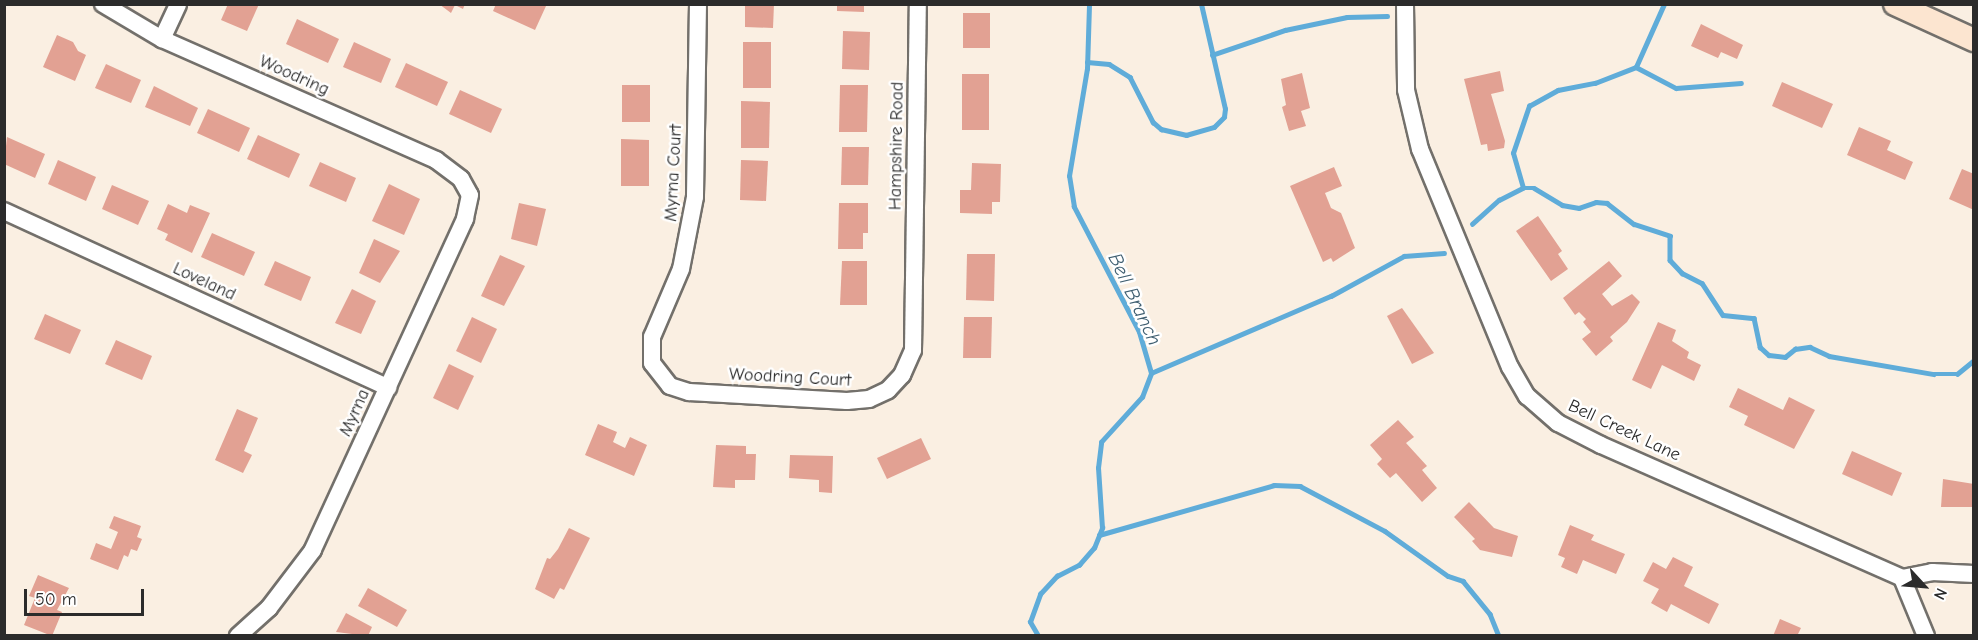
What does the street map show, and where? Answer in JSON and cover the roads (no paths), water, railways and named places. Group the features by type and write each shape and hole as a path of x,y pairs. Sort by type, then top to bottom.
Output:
{"main road":[{"path":"1895,4 1974,40"}],"street":[{"name":"Woodring","path":"103,4 162,39 436,160 452,170 467,186"},
{"path":"162,39 178,4"},
{"name":"Myrna Court","path":"657,372 650,355 651,338 681,269 695,197 698,4"},
{"name":"Hampshire Road","path":"915,288 918,4"},
{"name":"Bell Creek Lane","path":"1405,4 1406,90 1420,149 1510,367 1527,396 1558,423 1601,445 1902,578"},
{"name":"Myrna","path":"238,636 269,608 313,550 465,219 470,203 467,186"},
{"name":"Loveland","path":"4,211 388,388"},
{"name":"Woodring Court","path":"657,372 670,386 689,392 869,399 888,390 908,366 915,339 915,288"},
{"path":"1926,636 1902,578 1932,572 1974,574"}],"waterway":[{"name":"Bell Branch","path":"1038,636 1030,622 1040,594 1057,576 1079,565 1094,548 1102,528 1098,468 1101,442 1142,397 1151,373 1139,332 1074,207 1069,176 1087,69 1089,4"},
{"path":"1087,62 1109,64 1130,77 1153,122 1161,129 1186,135 1214,127 1224,117 1225,109 1201,4"},
{"path":"1523,188 1513,153 1529,106 1558,90 1595,83 1636,67 1664,4"},
{"path":"1212,55 1285,30 1347,17 1387,16"},
{"path":"1636,67 1676,88 1741,83"},
{"path":"1472,224 1499,200 1523,188 1534,188 1562,205 1579,208 1596,202 1607,203 1634,224 1670,236 1670,260 1682,273 1702,283 1723,315 1754,318 1760,347 1769,355 1785,357 1795,349 1810,347 1829,356 1933,374 1957,374 1974,360"},
{"path":"1151,373 1331,296 1404,256 1444,253"},
{"path":"1099,535 1274,485 1300,486 1385,531 1448,576 1463,581 1490,614 1499,636"}]}
